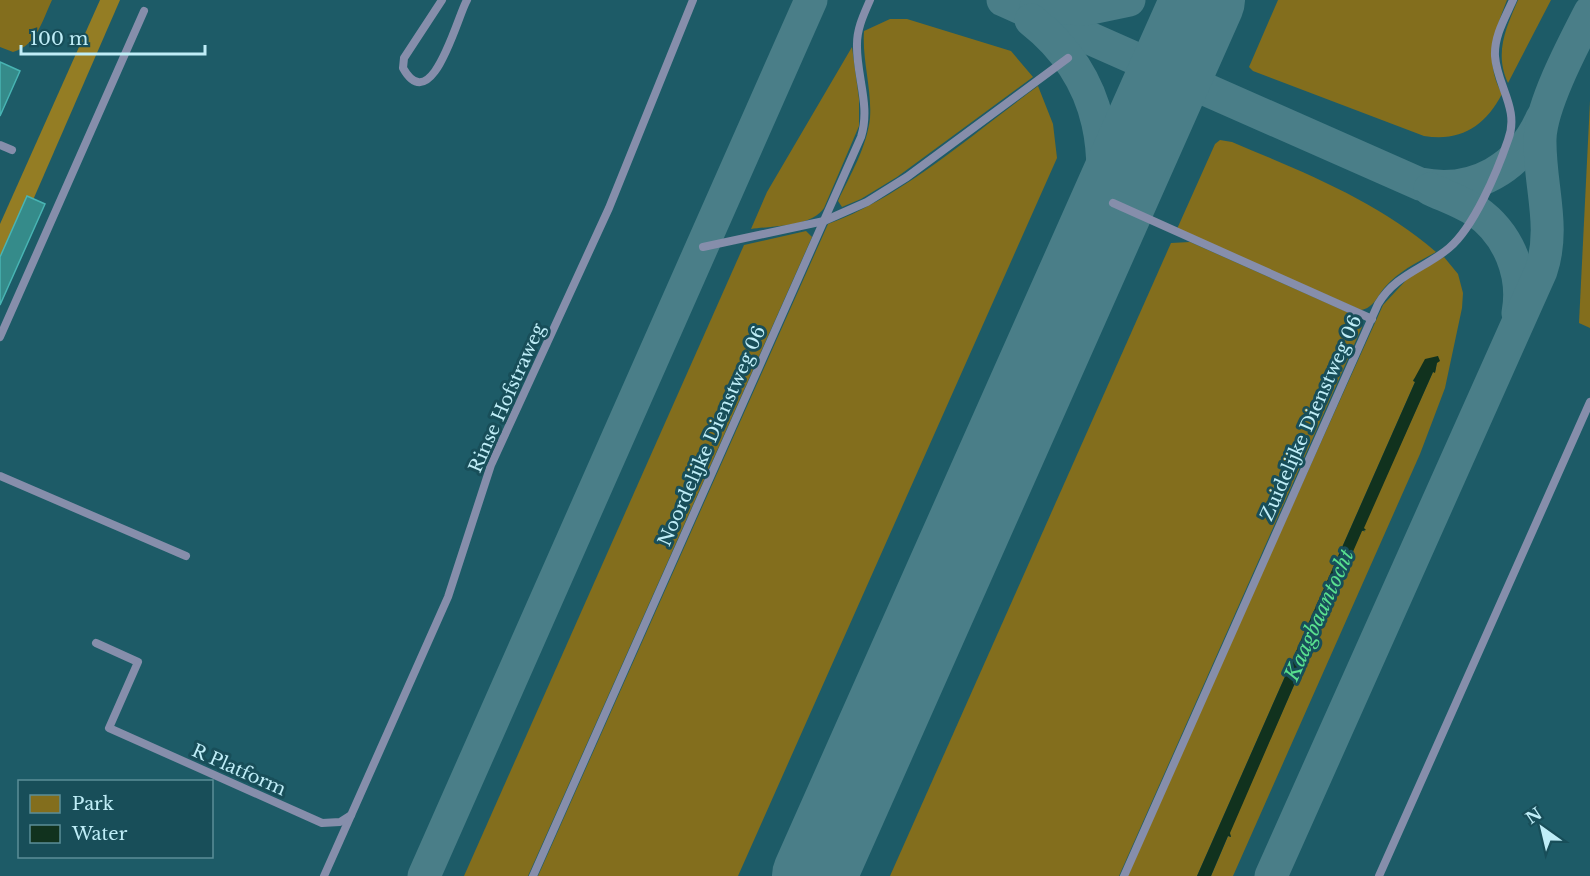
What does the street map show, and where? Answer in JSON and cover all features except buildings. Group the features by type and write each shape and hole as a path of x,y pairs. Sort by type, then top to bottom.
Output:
{"lane":[{"path":"442,0 404,58 403,69 414,79 424,81 436,73 467,0"},
{"name":"Rinse Hofstraweg","path":"324,876 457,576 491,465 609,208 693,0"},
{"name":"Noordelijke Dienstweg 06","path":"533,876 862,132 864,106 857,42 860,24 870,0"},
{"name":"Zuidelijke Dienstweg 06","path":"1124,876 1382,298 1395,283 1448,249 1464,232 1506,147 1511,131 1512,113 1497,70 1495,51 1500,29 1513,0"},
{"path":"0,337 144,11"},
{"path":"703,247 824,221 852,210 887,191 1068,58"},
{"path":"0,145 12,150"},
{"path":"1113,203 1372,319"},
{"path":"1379,876 1590,402"},
{"path":"0,476 186,556"},
{"name":"R Platform","path":"96,643 138,662 109,728 322,822 340,822 350,816 354,808"}],"shaded area":[{"path":"0,0 1590,0 1590,876 0,876"},
{"path":"100,0 120,0 0,276 0,224"}],"green space":[{"path":"0,0 52,0 33,38 21,49 13,52 0,47"},
{"path":"1278,0 1507,0 1498,24 1492,58 1493,70 1502,94 1488,115 1470,129 1449,136 1424,136 1253,71 1249,67"},
{"path":"1518,0 1551,0 1508,83 1502,61 1503,41"},
{"path":"890,19 907,19 1011,51 1033,77 897,177 861,199 842,207 838,201 862,150 870,118 864,31"},
{"path":"852,47 859,99 859,126 824,208 810,219 801,222 751,229 767,192"},
{"path":"1038,86 1053,124 1057,158 738,876 538,876 828,224 883,198 910,181"},
{"path":"1590,101 1590,328 1579,323"},
{"path":"1220,140 1232,142 1339,189 1390,218 1436,252 1396,276 1372,304 1361,310 1177,229 1215,144"},
{"path":"806,231 812,237 528,876 464,876 744,245"},
{"path":"1190,242 1356,316 1362,327 1119,876 890,876 1171,243"},
{"path":"1444,257 1458,274 1463,293 1462,308 1445,388 1420,454 1233,876 1211,876 1228,836 1231,837 1229,833 1295,683 1299,684 1296,681 1362,530 1365,532 1363,528 1433,372 1435,372 1438,356 1413,380 1415,382 1197,876 1125,876 1383,305 1409,277"}],"water":[{"name":"Kaagbaantocht","path":"1438,356 1440,361 1437,363 1435,373 1433,372 1364,528 1366,530 1362,531 1297,680 1298,684 1295,683 1230,833 1231,837 1228,836 1211,876 1197,876 1415,382 1413,381 1425,359"}],"taxiway":[{"path":"424,876 811,0"},
{"path":"1003,0 1420,184 1459,185 1493,174 1521,151 1533,136 1542,118"},
{"path":"1036,7 1086,9 1129,0"},
{"path":"1271,876 1541,271 1547,238 1546,205 1540,156 1542,125 1559,74 1590,12"},
{"path":"1031,20 1056,43 1075,68 1089,94 1098,122 1103,182 1094,246"},
{"path":"1430,189 1476,211 1488,220 1506,243 1519,284 1518,313"}],"runway":[{"path":"814,876 1203,0"}]}
